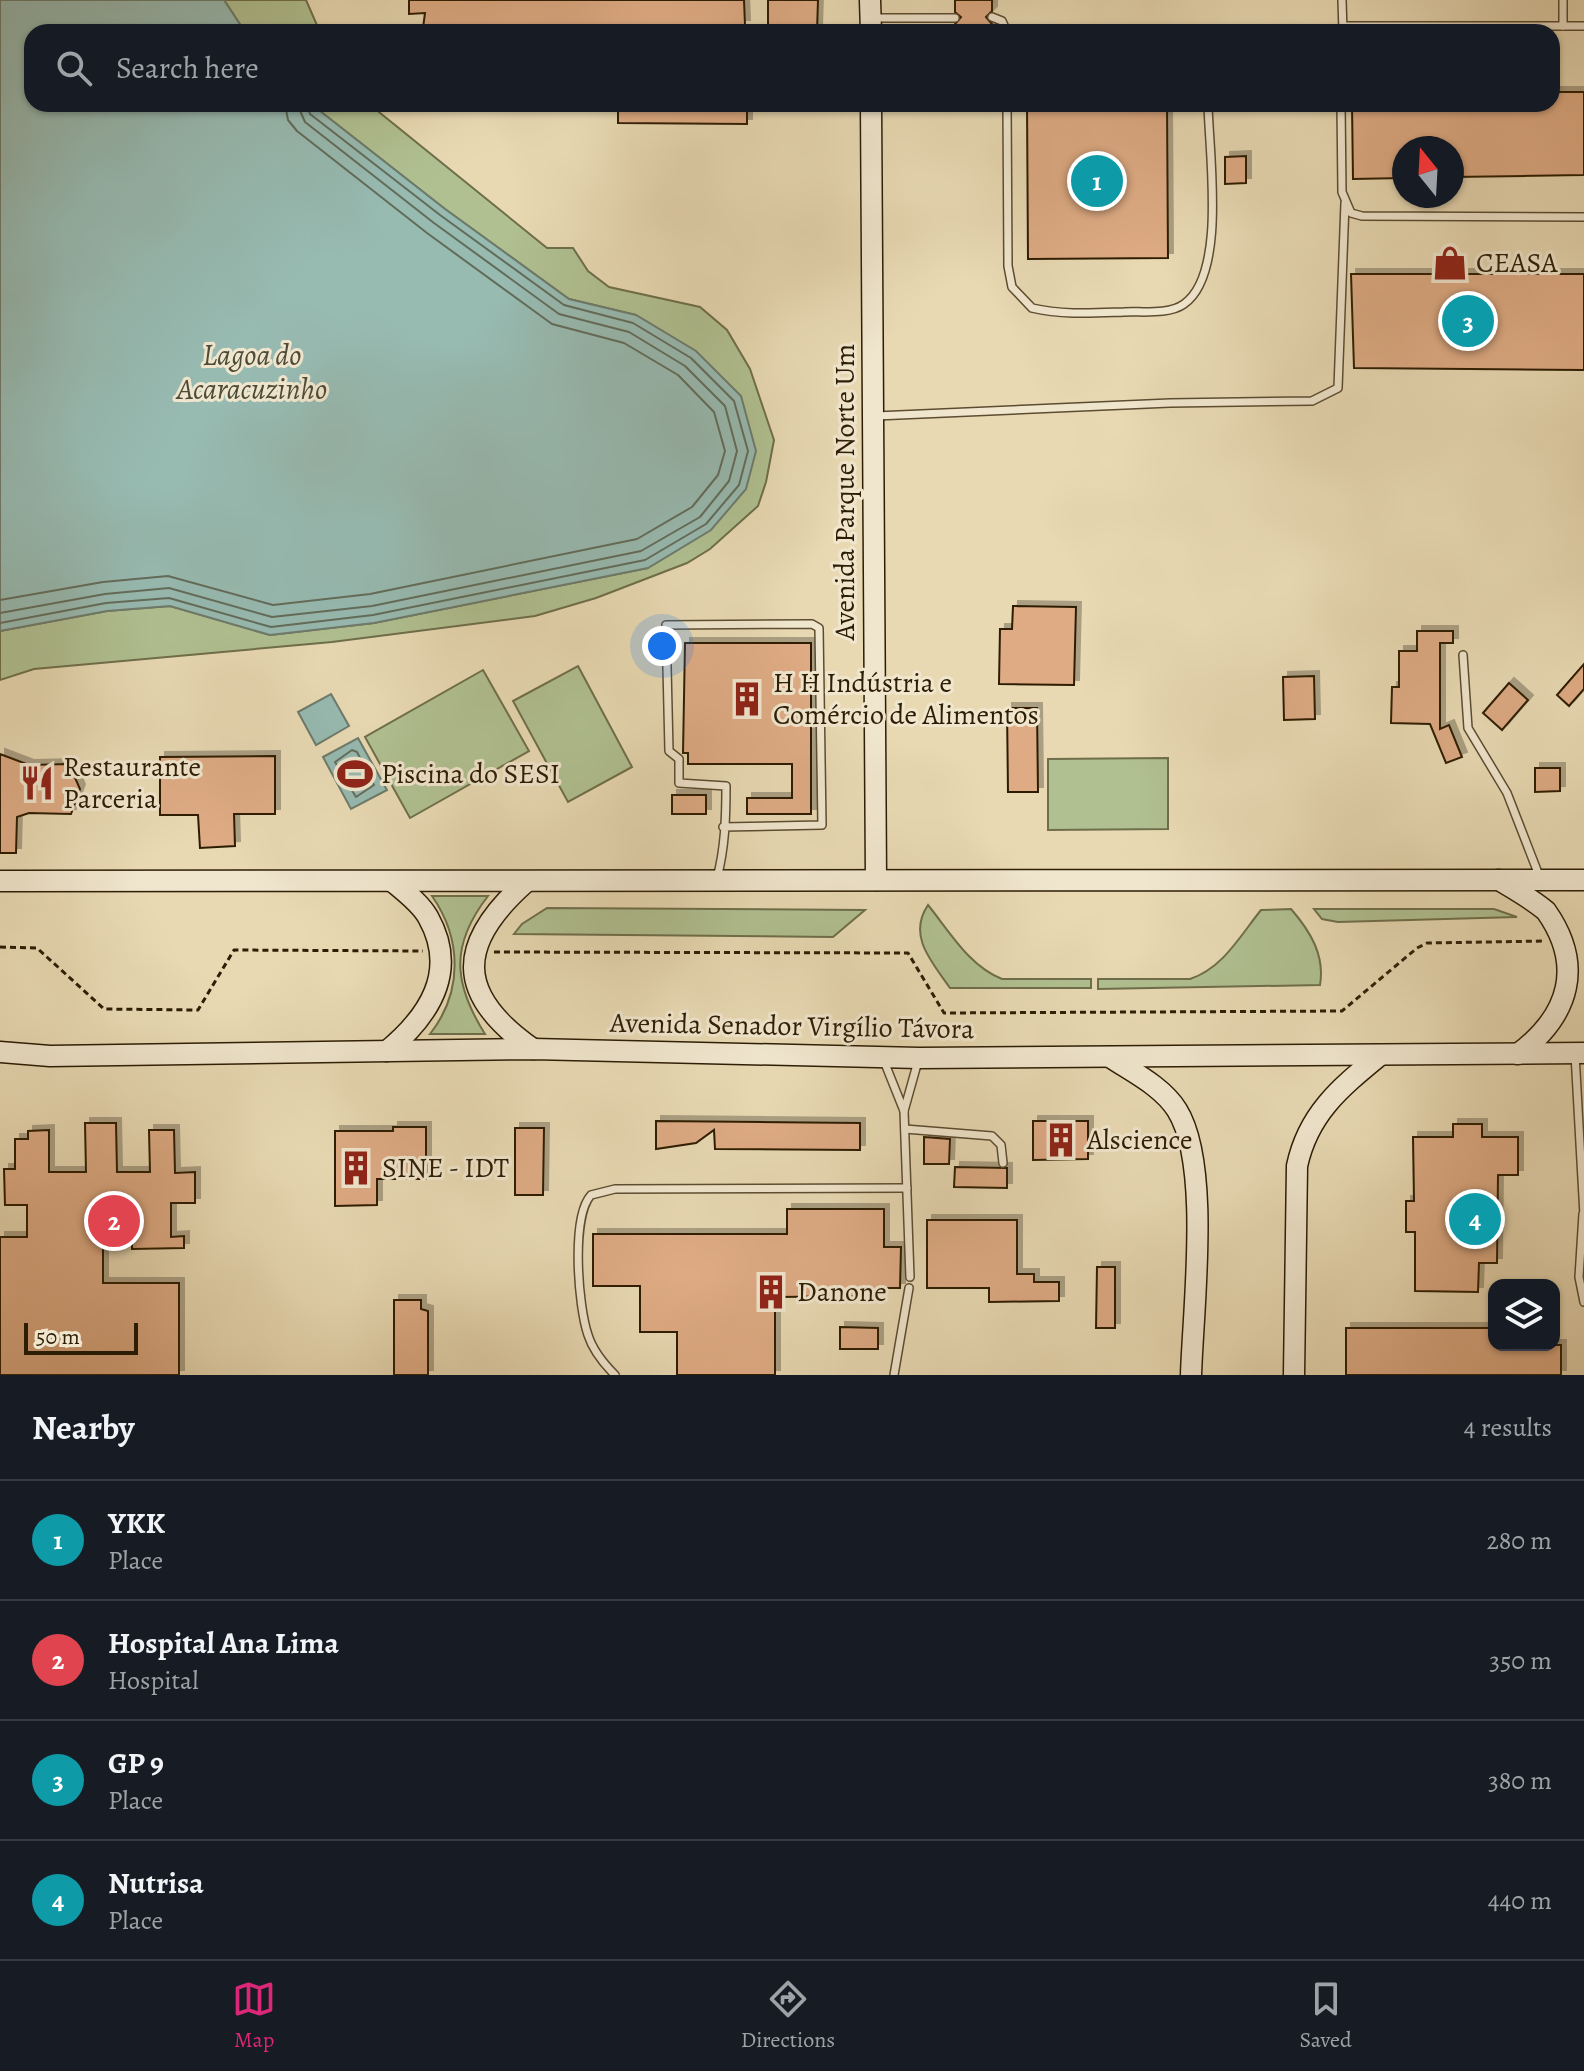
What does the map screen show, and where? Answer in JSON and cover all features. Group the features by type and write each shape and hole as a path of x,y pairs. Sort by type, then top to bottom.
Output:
{"main road":[{"name":"Avenida Parque Norte Um","path":"871,112 876,880"},
{"path":"1499,879 1545,910 1569,942 1577,976 1573,995 1561,1018 1518,1054"},
{"path":"0,881 1584,880"},
{"path":"387,1051 427,1011 438,981 437,951 428,917 393,882"},
{"path":"526,882 486,925 475,952 481,996 491,1014 533,1049"},
{"name":"Avenida Senador Virgílio Távora","path":"0,1052 50,1056 533,1049 919,1058 1580,1053"},
{"path":"1294,1375 1297,1166 1303,1140 1324,1105 1379,1056"},
{"path":"1110,1057 1156,1087 1176,1108 1191,1138 1197,1178 1191,1375"}],"lane":[{"path":"1342,0 1343,24"},
{"path":"1563,0 1563,26"},
{"path":"871,17 955,18"},
{"path":"992,17 1003,24"},
{"path":"1560,26 1584,26"},
{"path":"1007,112 1008,266 1012,287 1032,308 1089,313 1165,310 1183,306 1205,279 1212,254 1208,112"},
{"path":"873,416 1170,403 1312,401 1338,388 1345,203 1341,112"},
{"path":"1345,203 1351,213 1362,216 1584,217"},
{"path":"717,880 724,849 723,827 726,786 679,783 679,759 669,751 666,625 812,624 819,628 822,825 723,827"},
{"path":"1463,655 1468,728 1507,793 1540,880"},
{"path":"1580,1053 1584,1214 1579,1277 1584,1302"},
{"path":"882,1056 904,1111 910,1277"},
{"path":"904,1111 919,1058"},
{"path":"905,1129 992,1136 1001,1145 1003,1163"},
{"path":"615,1375 599,1359 588,1335 582,1304 580,1214 591,1195 615,1189 907,1188"},
{"path":"894,1375 909,1288"}],"path":[{"path":"475,952 908,953 944,1013 1342,1011 1427,943 1569,942"},
{"path":"0,947 37,948 104,1009 120,1010 198,1010 234,950 437,951"}],"green space":[{"path":"224,0 306,0 316,24 240,24"},
{"path":"321,112 379,112 547,248 573,248 588,271 609,287 700,307 727,330 750,369 774,440 758,506 710,549 687,563 596,598 535,616 332,642 34,669 0,680 0,631 107,611 170,606 270,635 374,623 648,568 636,315 569,299 445,209"},
{"path":"578,666 632,767 568,802 513,701"},
{"path":"483,670 529,751 410,818 365,737"},
{"path":"1168,758 1168,829 1048,830 1048,759"},
{"path":"432,896 488,896 467,931 460,964 467,998 485,1034 430,1034 448,1001 455,965 449,930"},
{"path":"928,905 970,957 990,973 1002,979 1091,979 1091,988 950,988 924,948 921,938 922,916"},
{"path":"547,908 865,910 833,937 514,934 522,924"},
{"path":"1291,909 1315,945 1320,964 1320,985 1098,989 1098,979 1190,979 1221,959 1261,910"},
{"path":"1314,909 1494,909 1517,917 1338,922 1322,919"}],"water":[{"name":"Lagoa do Acaracuzinho","path":"0,0 224,0 240,24 24,24 24,112 321,112 445,209 569,299 636,315 696,351 741,396 756,451 746,489 711,530 648,568 374,623 270,635 170,606 107,611 0,631"},
{"path":"331,694 349,726 316,745 298,712"},
{"name":"Piscina do SESI","path":"358,738 387,790 351,809 323,757"}],"building":[{"path":"409,0 744,0 745,24 424,24 425,13 409,14"},
{"path":"768,0 818,0 817,24 768,24"},
{"path":"955,0 992,0 992,11 986,17 992,24 955,24 961,17 955,12"},
{"path":"1560,92 1584,92 1584,175 1464,177 1464,136 1392,136 1392,178 1353,179 1352,112 1560,112"},
{"path":"618,112 747,112 747,124 618,123"},
{"path":"1027,112 1167,112 1168,258 1028,259"},
{"path":"1246,156 1246,183 1225,184 1225,157"},
{"path":"1351,274 1584,274 1584,370 1354,368"},
{"path":"1013,606 1076,607 1074,685 999,684 1000,629 1012,629"},
{"path":"1417,631 1453,631 1453,643 1440,643 1440,729 1449,725 1462,757 1446,763 1430,724 1391,723 1392,687 1399,687 1399,651 1417,651"},
{"name":"H H Indústria e Comércio de Alimentos","path":"685,643 811,643 811,814 747,814 747,798 792,798 792,764 688,764 688,753 683,753"},
{"path":"1584,664 1584,689 1569,706 1557,695"},
{"path":"1314,676 1315,719 1284,720 1283,677"},
{"path":"1509,683 1528,700 1502,730 1483,713"},
{"path":"1007,708 1037,708 1038,792 1008,792"},
{"path":"0,754 29,765 69,764 80,789 71,814 29,813 17,817 16,853 0,853"},
{"path":"275,756 275,814 234,814 235,846 200,848 198,815 160,815 160,757"},
{"path":"1535,768 1560,768 1560,791 1535,792"},
{"path":"672,795 706,795 706,814 672,814"},
{"path":"656,1121 860,1123 860,1150 715,1149 714,1130 696,1143 656,1149"},
{"name":"Alscience","path":"1033,1121 1088,1121 1088,1159 1033,1160"},
{"path":"85,1123 116,1123 117,1172 150,1172 149,1130 174,1130 175,1173 195,1172 195,1203 171,1203 171,1237 184,1236 184,1248 132,1249 132,1234 128,1231 103,1230 103,1283 179,1283 179,1375 0,1375 0,1237 27,1237 27,1205 5,1205 4,1169 15,1169 15,1139 28,1139 28,1131 49,1130 49,1172 86,1172"},
{"path":"1453,1124 1482,1124 1482,1137 1518,1137 1518,1175 1498,1175 1497,1263 1479,1263 1478,1292 1415,1291 1415,1232 1406,1232 1406,1201 1414,1201 1413,1137 1453,1137"},
{"path":"393,1127 426,1127 426,1179 377,1179 377,1205 335,1206 335,1131 393,1131"},
{"path":"515,1128 544,1128 543,1195 515,1195"},
{"path":"924,1137 950,1139 949,1164 924,1164"},
{"path":"955,1167 1007,1168 1007,1188 954,1187"},
{"name":"Danone","path":"787,1209 884,1209 884,1247 901,1247 900,1288 877,1288 877,1296 775,1297 775,1375 677,1375 677,1332 640,1332 640,1286 593,1286 593,1234 787,1234"},
{"path":"927,1220 1017,1220 1017,1274 1034,1274 1034,1282 1059,1282 1059,1301 989,1302 989,1288 927,1288"},
{"path":"1097,1267 1115,1267 1115,1328 1096,1328"},
{"path":"394,1300 421,1300 421,1309 428,1311 428,1375 394,1375"},
{"path":"840,1327 878,1328 878,1349 840,1349"},
{"path":"1346,1328 1488,1328 1488,1351 1560,1351 1561,1345 1561,1375 1346,1375"}],"place":[{"name":"YKK","path":"1097,181"},
{"name":"CEASA","path":"1450,263"},
{"name":"GP 9","path":"1468,321"},
{"name":"H H Indústria e Comércio de Alimentos","path":"747,699"},
{"name":"Piscina do SESI","path":"355,774"},
{"name":"Restaurante Parceria","path":"37,783"},
{"name":"Alscience","path":"1061,1140"},
{"name":"SINE - IDT","path":"356,1168"},
{"name":"Nutrisa","path":"1475,1219"},
{"name":"Hospital Ana Lima","path":"114,1221"},
{"name":"Danone","path":"771,1292"}]}
